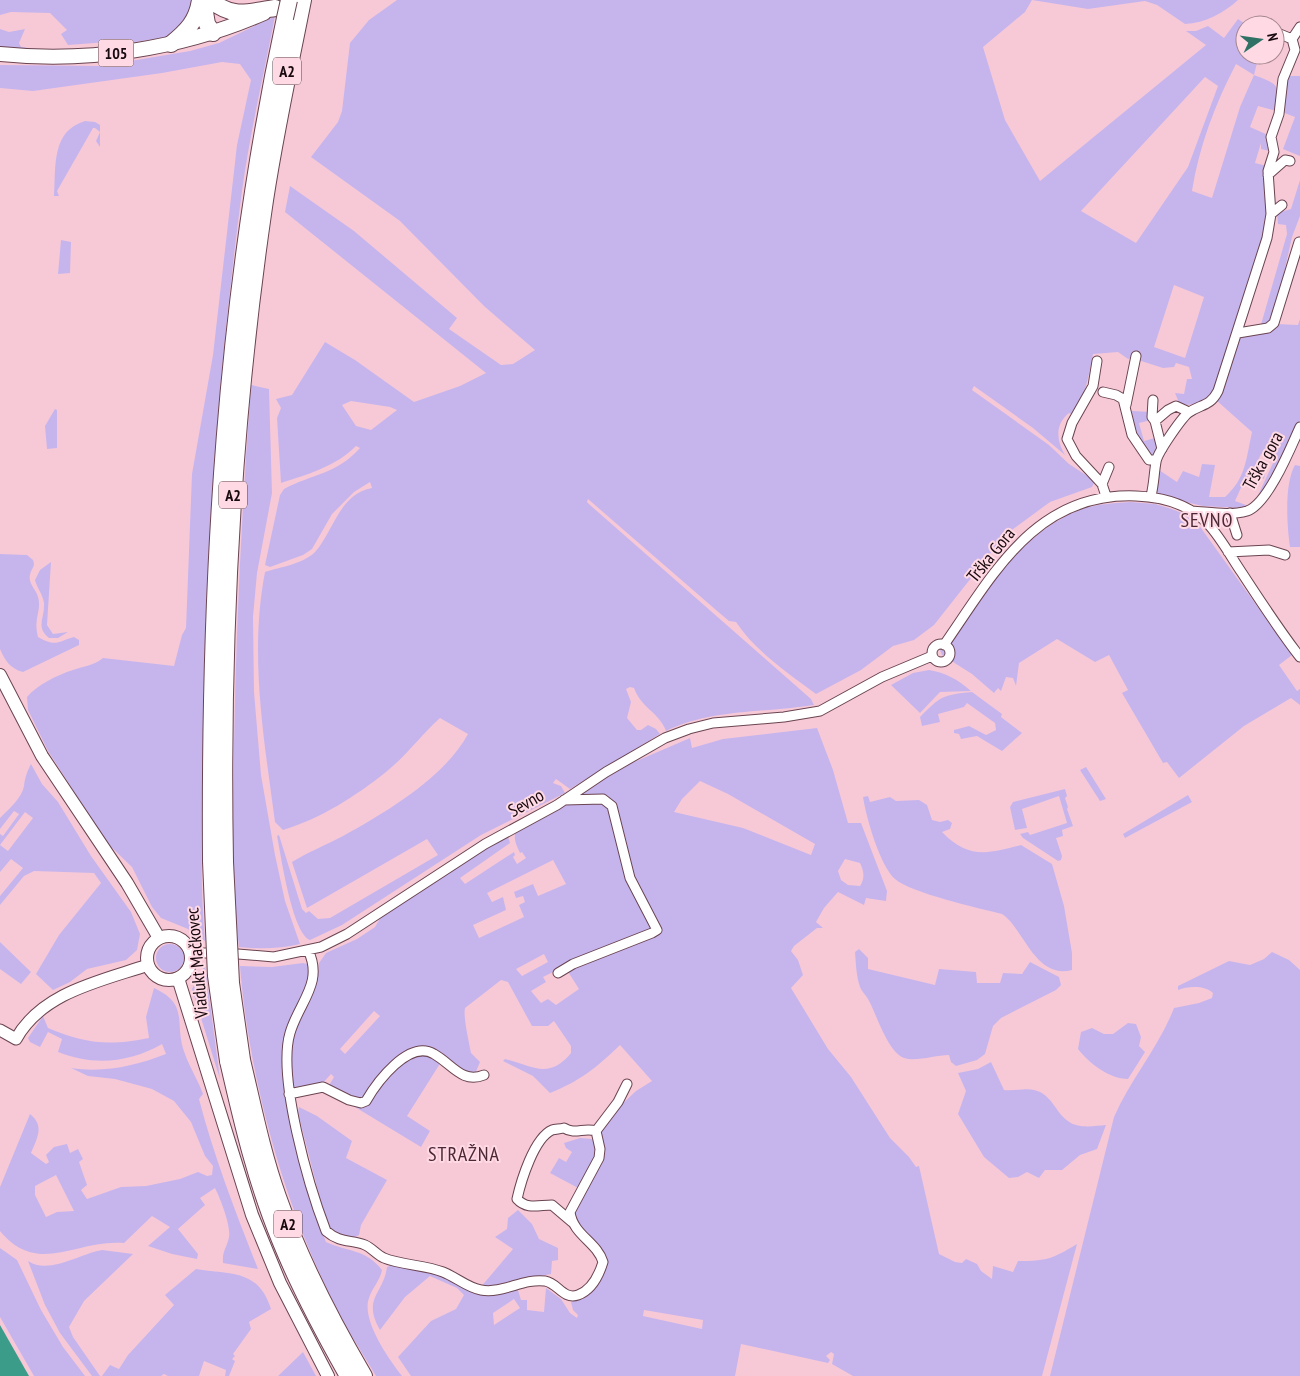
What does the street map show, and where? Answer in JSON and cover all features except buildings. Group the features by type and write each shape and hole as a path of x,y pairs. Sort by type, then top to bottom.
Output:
{"highway":[{"path":"201,0 207,24 213,33"},
{"path":"171,44 190,27 197,14 201,0"},
{"path":"210,0 215,20 213,33"},
{"path":"210,0 223,10 238,14 283,9"},
{"name":"A2","path":"218,861 233,491 247,343 263,214 300,4"},
{"name":"A2","path":"218,861 210,730 219,490 233,341 249,213 283,9"},
{"name":"Viadukt Mačkovec","path":"218,861 216,976 235,1061"},
{"name":"A2","path":"235,1061 244,1134 279,1239 319,1326 348,1376"},
{"name":"A2","path":"235,1061 288,1223 331,1320 364,1376"}],"main road":[{"name":"105","path":"0,54 98,55 171,44 213,33 300,4"},
{"path":"0,675 42,756 127,883 158,938"},
{"path":"165,936 179,938 185,942 191,953 190,966 178,978 160,979 150,971 147,952 153,941 158,938 165,936"},
{"path":"178,978 252,1215 280,1283 328,1376"}],"street":[{"path":"1152,496 1156,478 1156,460 1189,412 1203,407 1214,398 1238,333 1267,238 1271,214 1268,175 1274,152 1271,138 1279,114 1283,79 1295,50 1292,39 1300,27"},
{"path":"1285,36 1292,39"},
{"path":"1268,175 1285,160 1290,161"},
{"path":"1271,214 1282,205"},
{"path":"1238,333 1268,328 1274,323 1299,242"},
{"path":"1136,356 1126,404 1132,435 1149,460 1156,460"},
{"path":"1097,361 1090,394 1072,423 1068,438 1076,456 1102,484 1106,496"},
{"path":"1103,392 1116,395 1126,404"},
{"path":"1153,400 1152,417 1156,421 1162,450"},
{"path":"1156,421 1168,410 1176,406 1189,412"},
{"name":"Trška gora","path":"1192,511 1230,513 1247,511 1257,505 1285,458 1300,427"},
{"path":"1102,484 1109,467"},
{"name":"Trška Gora","path":"944,645 1003,560 1026,536 1071,506 1106,496 1152,496 1173,502 1192,511 1208,524 1276,627 1300,657"},
{"path":"1230,513 1237,535"},
{"path":"1228,552 1269,550 1285,555"},
{"path":"939,644 944,645 949,652 947,660 938,662 932,656 934,647 939,644"},
{"name":"Sevno","path":"191,953 226,953 274,957 321,947 347,934 485,844 642,751 689,729 713,723 820,711 882,677 932,656"},
{"path":"558,972 581,961 652,934 657,930 630,878 612,806 603,799 562,800"},
{"path":"308,950 315,968 313,980 290,1033 286,1066 289,1094 318,1206 326,1231 333,1237 348,1243 364,1245 386,1259 445,1273 480,1290 492,1291 534,1280 548,1282 562,1293 571,1296 586,1290 594,1281 603,1262 596,1249 572,1222 552,1205 530,1207 522,1205 517,1200 521,1181 539,1142 551,1130 564,1128 570,1132 589,1128 596,1131"},
{"path":"0,1030 16,1039 33,1016 58,998 148,965"},
{"path":"289,1094 322,1086 349,1100 361,1103 366,1101 391,1068 404,1057 422,1051 432,1052 466,1077 477,1078 484,1076"},
{"path":"572,1222 570,1212 599,1158 600,1149 596,1131 618,1102 627,1084"}],"shaded area":[{"path":"0,0 196,0 196,10 168,37 109,46 108,42 68,45 61,34 67,30 50,13 11,12 0,15"},
{"path":"397,0 1032,0 1025,12 983,47 1005,120 1040,181 1206,45 1186,31 1196,31 1208,26 1224,38 1235,23 1236,65 1209,126 1199,158 1192,191 1212,198 1240,107 1254,75 1269,81 1277,90 1277,111 1258,106 1250,127 1268,135 1267,146 1270,151 1261,149 1261,143 1255,163 1267,166 1268,212 1266,231 1218,385 1202,401 1180,405 1175,393 1184,394 1187,379 1192,379 1189,367 1176,363 1174,367 1163,368 1138,360 1135,352 1133,358 1128,359 1118,352 1093,354 1086,385 1078,408 1074,415 1069,413 1064,417 1059,427 1060,444 1065,455 1033,428 974,386 972,390 1049,445 1069,464 1095,481 1092,487 1050,502 1005,535 934,625 914,640 893,646 861,670 816,694 773,661 753,643 736,622 729,621 588,499 587,502 590,505 811,699 814,705 719,715 683,724 666,731 659,719 637,695 634,688 630,687 626,689 631,702 627,718 637,730 641,730 648,725 656,729 660,734 570,789 556,779 553,783 561,786 565,793 481,835 342,925 310,940 304,934 293,909 284,875 277,836 279,835 302,909 306,913 309,911 318,919 330,918 438,855 427,839 307,908 292,862 359,827 413,792 445,765 458,750 468,734 440,718 393,766 350,798 310,820 283,830 275,822 263,728 258,666 260,603 265,572 298,562 310,556 322,543 344,505 361,492 372,488 370,482 354,492 332,514 312,549 303,555 270,567 265,565 280,495 284,489 324,473 351,457 360,448 356,446 330,465 281,483 277,418 281,408 276,399 292,395 325,342 355,360 414,402 460,386 486,373 285,212 290,186 354,231 457,318 449,329 501,365 513,364 535,350 484,306 400,221 311,157 338,122 342,111 350,43 369,20","holes":["1205,77 1218,86 1188,167 1136,243 1081,211","1174,285 1204,297 1185,358 1154,347","351,401 390,407 397,410 371,430 356,426 342,405"]},
{"path":"1032,0 1238,0 1214,16 1200,22 1185,24 1157,5 1145,1 1088,9"},
{"path":"275,16 245,169 233,260 219,398 209,537 204,676 202,868 205,941 188,929 161,918 152,907 132,867 107,843 48,751 28,710 27,697 36,688 54,678 103,658 174,666 182,635 186,628 192,474 213,355 237,145 251,80 240,64 222,62 162,73 33,91 0,88 0,65 101,66 190,51 219,43"},
{"path":"0,29 9,32 25,29 19,43 21,47 45,50 0,51"},
{"path":"1238,65 1256,65 1254,75"},
{"path":"1289,76 1300,76 1300,156 1283,149 1295,117 1282,112 1286,78"},
{"path":"85,121 95,122 100,125 100,132 93,128 57,191 59,196 54,196 57,151 61,141 74,126"},
{"path":"100,132 100,147 96,141"},
{"path":"1300,180 1300,216 1292,237 1276,309 1268,325 1260,328 1287,234 1286,225 1278,224 1277,213 1291,209"},
{"path":"61,240 71,242 70,273 58,274"},
{"path":"1300,319 1300,420 1261,495 1254,504 1274,461 1261,454 1254,469 1265,474 1264,479 1253,474 1249,483 1244,481 1235,501 1246,505 1241,508 1203,506 1155,495 1159,470 1177,482 1183,471 1199,477 1202,464 1215,465 1209,497 1225,497 1232,490 1244,467 1252,432 1216,400 1241,336 1276,324 1298,325"},
{"path":"251,385 269,389 272,493 257,573 253,617 254,692 261,775 285,901 300,944 270,948 239,947 236,922 233,846 236,656 242,520"},
{"path":"55,409 57,410 57,448 47,449 45,426"},
{"path":"1132,411 1151,412 1151,420 1139,423 1144,441 1155,438 1159,449 1155,455 1147,455 1133,428"},
{"path":"1295,465 1300,466 1300,547 1290,547 1287,517 1288,494 1289,483"},
{"path":"1130,502 1155,504 1172,509 1184,514 1201,528 1292,655 1279,665 1297,691 1300,689 1300,705 1291,698 1244,726 1179,778 1167,762 1163,763 1122,693 1128,690 1109,655 1095,662 1057,639 1019,663 1016,686 1013,678 1006,677 1001,691 998,688 994,693 972,674 942,655 940,650 950,645 991,584 1007,565 1043,531 1063,518 1085,508"},
{"path":"0,554 27,555 33,560 34,564 30,578 39,602 36,625 38,637 53,643 74,637 79,640 79,645 23,672 9,664 0,649"},
{"path":"51,562 47,625 53,634 68,632 58,638 49,638 42,630 44,603 35,580 40,570"},
{"path":"929,670 951,677 971,691 940,692 920,713 891,685 913,673"},
{"path":"972,692 1002,714 1001,717 1022,733 1002,751 977,736 961,739 959,734 954,733 954,730 969,726 986,735 996,730 995,723 967,703 964,707 938,714 940,722 922,726 920,717 938,701 954,694"},
{"path":"817,728 833,770 848,823 861,823 887,891 886,901 866,898 864,905 838,892 824,908 816,922 823,928 817,928 794,946 791,951 798,960 803,975 791,988 828,1049 851,1077 890,1138 916,1167 919,1166 939,1254 955,1262 962,1263 966,1259 977,1264 981,1271 992,1279 993,1266 1013,1272 1018,1261 1049,1258 1077,1244 1042,1376 853,1376 832,1364 834,1354 831,1352 826,1356 830,1360 828,1363 741,1344 735,1376 411,1376 398,1357 431,1321 456,1309 464,1295 457,1288 430,1276 405,1297 380,1330 375,1319 373,1303 382,1284 387,1267 397,1263 434,1273 476,1292 492,1293 517,1287 521,1300 527,1300 527,1310 544,1312 546,1288 561,1299 570,1313 577,1318 578,1315 573,1310 571,1302 584,1296 595,1287 606,1267 606,1258 602,1251 580,1232 575,1224 574,1215 602,1153 600,1130 620,1106 636,1091 652,1081 620,1045 587,1073 570,1084 550,1093 533,1076 503,1061 505,1059 540,1069 548,1069 563,1061 571,1053 571,1046 554,1021 548,1026 532,1026 508,982 501,980 465,1008 465,1023 471,1053 480,1062 475,1074 467,1075 459,1072 436,1054 427,1050 417,1049 406,1053 394,1063 364,1099 355,1101 328,1087 334,1077 331,1074 322,1084 299,1090 293,1086 290,1070 294,1033 318,974 319,963 326,953 357,939 375,927 382,915 493,842 507,834 510,843 460,878 465,884 514,852 515,855 513,857 517,864 526,858 522,852 520,853 516,844 516,830 564,806 592,799 602,801 610,809 632,890 654,928 652,931 569,964 543,977 546,982 531,991 541,1003 548,999 556,1005 579,989 567,970 661,930 634,885 614,806 606,798 578,797 576,795 632,763 690,738 692,748 723,739","holes":["700,781 728,794 815,844 811,855 743,828 674,812 682,799","845,859 860,863 863,875 863,881 860,886 848,885 841,880 838,871","553,860 566,884 538,896 533,884 514,892 516,898 523,896 525,902 519,905 524,917 479,938 473,925 506,910 503,897 492,902 487,893","544,954 548,962 522,976 516,969","374,1011 380,1016 345,1054 340,1049","514,1299 520,1308 494,1325 493,1313","644,1310 703,1320 702,1329 643,1316"]},
{"path":"31,764 42,784 58,802 91,856 131,912 140,934 137,950 126,960 87,969 70,982 53,990 36,974 59,935 101,883 94,873 34,871 24,876 0,905 0,896 23,868 11,859 0,872 0,845 0,834 3,836 19,814 14,811 0,829 0,818 21,795","holes":["25,812 33,818 8,851 0,845"]},
{"path":"1086,767 1106,799 1100,801 1080,770"},
{"path":"1065,789 1067,809 1073,826 1062,830 1063,836 1056,838 1062,856 1061,860 1058,861 1023,838 1020,834 1028,832 1030,835 1067,823 1059,796 1022,809 1027,828 1015,830 1010,807 1013,802"},
{"path":"1188,795 1192,802 1125,838 1123,834"},
{"path":"868,796 870,802 890,797 896,801 919,800 927,805 932,820 940,822 948,820 952,823 950,829 942,832 961,847 979,852 988,852 1021,845 1052,864 1064,906 1072,953 1072,970 1059,971 1048,967 1039,960 1010,921 1002,914 930,895 915,890 895,879 884,864 870,828 863,797"},
{"path":"0,942 31,972 21,984 0,969"},
{"path":"170,944 180,948 184,958 180,968 170,972 160,968 156,958 160,948"},
{"path":"859,949 868,958 868,969 935,985 939,969 976,972 977,983 1000,983 1003,973 1022,974 1030,962 1059,977 1061,985 1056,990 1001,1018 993,1026 985,1054 977,1060 956,1066 951,1062 949,1055 909,1059 904,1058 892,1048 868,999 860,987 855,952"},
{"path":"1272,952 1289,960 1300,970 1300,1376 1050,1376 1114,1117 1128,1089 1161,1036 1174,1008 1199,1003 1212,998 1213,993 1210,990 1201,987 1191,987 1178,990 1178,986 1229,961 1250,965 1264,959"},
{"path":"303,963 311,965 311,976 288,1028 283,1056 284,1081 295,1139 326,1242 370,1258 382,1270 380,1278 369,1298 369,1317 378,1339 402,1376 376,1376 338,1311 319,1272 286,1187 272,1143 261,1098 245,1009 240,966 272,967"},
{"path":"205,965 220,1079 192,989"},
{"path":"154,988 165,994 173,1001 177,1008 182,1043 203,1094 199,1099 211,1142 258,1269 223,1263 223,1255 229,1232 225,1212 215,1188 200,1198 205,1205 178,1229 198,1254 197,1259 172,1254 148,1246 170,1227 152,1216 124,1243 106,1243 58,1253 43,1254 29,1252 14,1245 0,1231 0,1187 30,1114 35,1119 38,1128 31,1153 46,1164 49,1162 46,1155 54,1147 67,1144 70,1153 78,1149 83,1159 79,1162 87,1185 81,1190 87,1199 121,1187 146,1186 180,1179 198,1172 207,1176 212,1175 213,1166 205,1156 191,1122 174,1101 152,1089 115,1079 88,1076 71,1068 107,1069 143,1062 166,1054 162,1044 124,1059 98,1061 58,1052 62,1039 48,1032 40,1047 30,1042 28,1038 43,1016 48,1028 74,1037 109,1043 135,1041 149,1038 146,1017","holes":["56,1175 74,1211 57,1212 46,1217 35,1195 35,1186"]},
{"path":"1128,1023 1136,1024 1141,1037 1139,1046 1145,1052 1128,1079 1114,1076 1100,1069 1078,1049 1081,1032 1092,1028 1104,1034 1113,1034"},
{"path":"427,1054 441,1062 407,1116 430,1131 421,1147 355,1107 409,1057"},
{"path":"991,1062 1004,1090 1028,1089 1040,1092 1072,1124 1086,1126 1106,1125 1097,1149 1080,1155 1062,1170 1045,1170 1039,1178 1027,1172 1018,1177 1009,1178 984,1157 958,1114 966,1091 958,1073 978,1069"},
{"path":"299,1107 317,1116 352,1141 346,1158 387,1180 361,1225 359,1235 344,1238 332,1230 326,1222 298,1113"},
{"path":"580,1138 592,1139 595,1152 590,1171 580,1189 550,1173 559,1158 566,1162 572,1152 566,1148 564,1143"},
{"path":"518,1210 532,1224 539,1239 558,1248 558,1260 552,1261 551,1274 480,1288 513,1249 495,1237 507,1229 508,1218"},
{"path":"0,1248 17,1260 41,1310 63,1347 85,1376 34,1376 0,1317"},
{"path":"102,1250 133,1254 84,1301 69,1327 73,1337 100,1376 92,1376 60,1333 45,1305 28,1261 36,1265 55,1265"},
{"path":"196,1269 242,1276 251,1280 266,1296 271,1309 249,1322 251,1329 233,1354 235,1356 232,1359 235,1361 229,1376 225,1376 226,1370 204,1361 199,1376 168,1376 164,1374 161,1376 102,1376 110,1365 119,1369 128,1355 174,1305 165,1295"},
{"path":"0,1325 29,1376 0,1376"},
{"path":"303,1352 316,1376 278,1376"}],"district":[{"name":"SEVNO","path":"1207,520"},
{"name":"STRAŽNA","path":"464,1154"}]}
